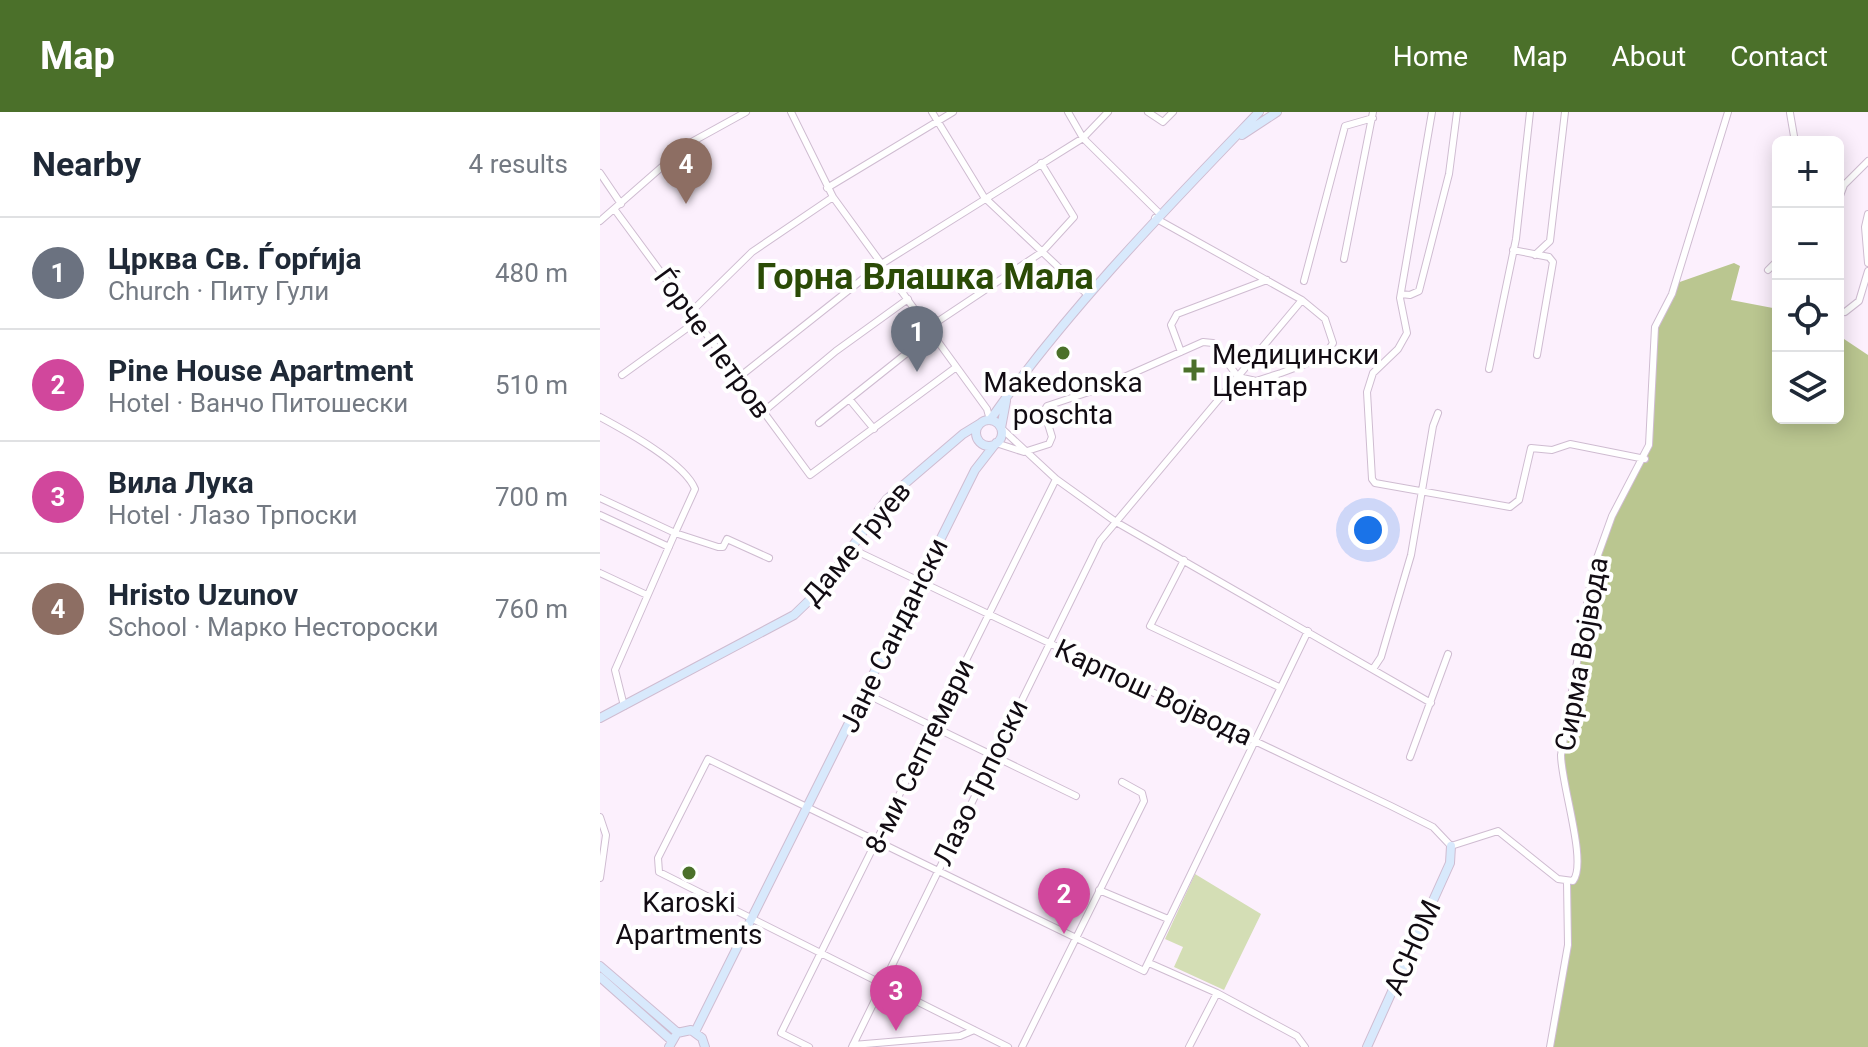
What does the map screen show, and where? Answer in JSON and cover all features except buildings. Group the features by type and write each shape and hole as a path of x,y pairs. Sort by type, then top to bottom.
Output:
{"street":[{"path":"600,221 688,144 746,112"},
{"path":"791,112 827,188 981,402 985,421"},
{"path":"932,112 984,197 1088,295"},
{"path":"827,188 953,112"},
{"path":"996,443 1024,452 1052,441 1044,411 1047,406 1095,390 1203,342 1213,343 1238,377 1256,381 1312,362 1330,350 1333,343 1325,319 1302,300 1157,216 1083,138 1068,112"},
{"path":"738,378 883,263 984,197 1083,138 1108,112"},
{"path":"1148,112 1163,122 1173,112"},
{"path":"980,442 976,434 985,421 1007,398 1088,295 1157,216 1259,112"},
{"path":"1225,147 1277,112"},
{"path":"1432,112 1401,294 1407,333 1398,349 1373,373 1367,392 1369,468 1375,483 1510,507 1519,500 1531,448 1552,450 1570,444 1645,459"},
{"path":"1401,294 1410,295 1419,291 1449,174 1457,112"},
{"path":"1489,369 1513,250 1530,112"},
{"path":"1535,255 1550,241 1565,112"},
{"name":"Сирма Војвода","path":"1567,882 1578,875 1579,854 1561,778 1561,755 1583,619 1598,550 1645,459 1649,445 1655,327 1672,294 1728,112"},
{"path":"1784,112 1792,112 1794,136"},
{"path":"1344,259 1373,115"},
{"path":"1304,281 1345,126 1373,115"},
{"path":"1844,185 1868,161"},
{"path":"819,423 930,330 1042,252 1068,225 1074,212 1041,163"},
{"name":"Ѓорче Петров","path":"600,173 618,207 697,321 810,475 874,429"},
{"path":"691,312 752,252 833,197"},
{"path":"1868,214 1868,263"},
{"path":"1513,250 1549,257 1553,262 1537,355"},
{"path":"1768,270 1772,266"},
{"path":"1845,312 1859,301 1868,271"},
{"path":"1181,352 1171,325 1177,314 1267,280"},
{"path":"763,412 836,351 908,299"},
{"name":"Лазо Трпоски","path":"852,1046 1100,541 1302,300"},
{"path":"622,375 697,321"},
{"path":"850,400 874,429 955,368"},
{"path":"956,440 965,438 988,445 996,443 1001,438 1007,398"},
{"path":"981,402 1000,406"},
{"path":"1373,669 1381,657 1408,569 1438,413"},
{"path":"600,417 648,442 691,478 695,489 615,670 624,706"},
{"path":"985,421 1001,428 1056,479 1116,522 1431,703"},
{"name":"Даме Груев","path":"600,718 794,615 821,589 887,499 956,440 985,421"},
{"name":"Јане Сандански","path":"979,462 980,442"},
{"name":"Јане Сандански","path":"695,1032 979,462 996,443"},
{"name":"8-ми Септември","path":"809,1047 781,1033 1056,479"},
{"path":"600,498 675,533 718,547 723,547 727,539 769,558"},
{"path":"600,515 669,547"},
{"name":"Карпош Војвода","path":"850,548 1428,824 1451,846"},
{"path":"1184,560 1150,626 1279,687"},
{"path":"600,573 647,595"},
{"path":"1008,1047 664,877 656,869 658,858 708,759 1144,971 1308,631"},
{"path":"1410,757 1448,654"},
{"path":"864,693 1076,796"},
{"path":"1022,1047 1144,801 1142,793 1122,782"},
{"path":"600,817 606,835 600,878"},
{"path":"1451,846 1498,831 1552,875 1567,882 1568,945 1550,1047"},
{"name":"АСНОМ","path":"1367,1047 1450,863 1451,846"},
{"path":"1099,890 1168,919"},
{"path":"1149,963 1217,993 1297,1036 1305,1047"},
{"path":"600,966 678,1033 695,1032 705,1047"},
{"path":"600,977 670,1044 678,1033"},
{"path":"1189,1047 1217,993"},
{"path":"852,1046 960,1036 974,1030"}],"green space":[{"path":"1734,263 1740,266 1731,300 1772,308 1772,424 1844,424 1844,339 1868,355 1868,1047 1550,1047 1566,957 1567,882 1578,875 1561,755 1598,550 1649,445 1655,327 1674,284"},
{"path":"1195,874 1261,914 1224,990 1174,967 1183,947 1165,939"}],"place":[{"name":"Hristo Uzunov","path":"686,204"},
{"name":"Makedonska poschta","path":"1063,353"},
{"name":"Медицински Центар","path":"1194,370"},
{"name":"Црква Св. Ѓoрѓијa","path":"917,372"},
{"name":"Karoski Apartments","path":"689,873"},
{"name":"Pine House Apartment","path":"1064,934"},
{"name":"Вила Лука","path":"896,1031"}],"district":[{"name":"Горна Влашка Мала","path":"925,276"}]}
